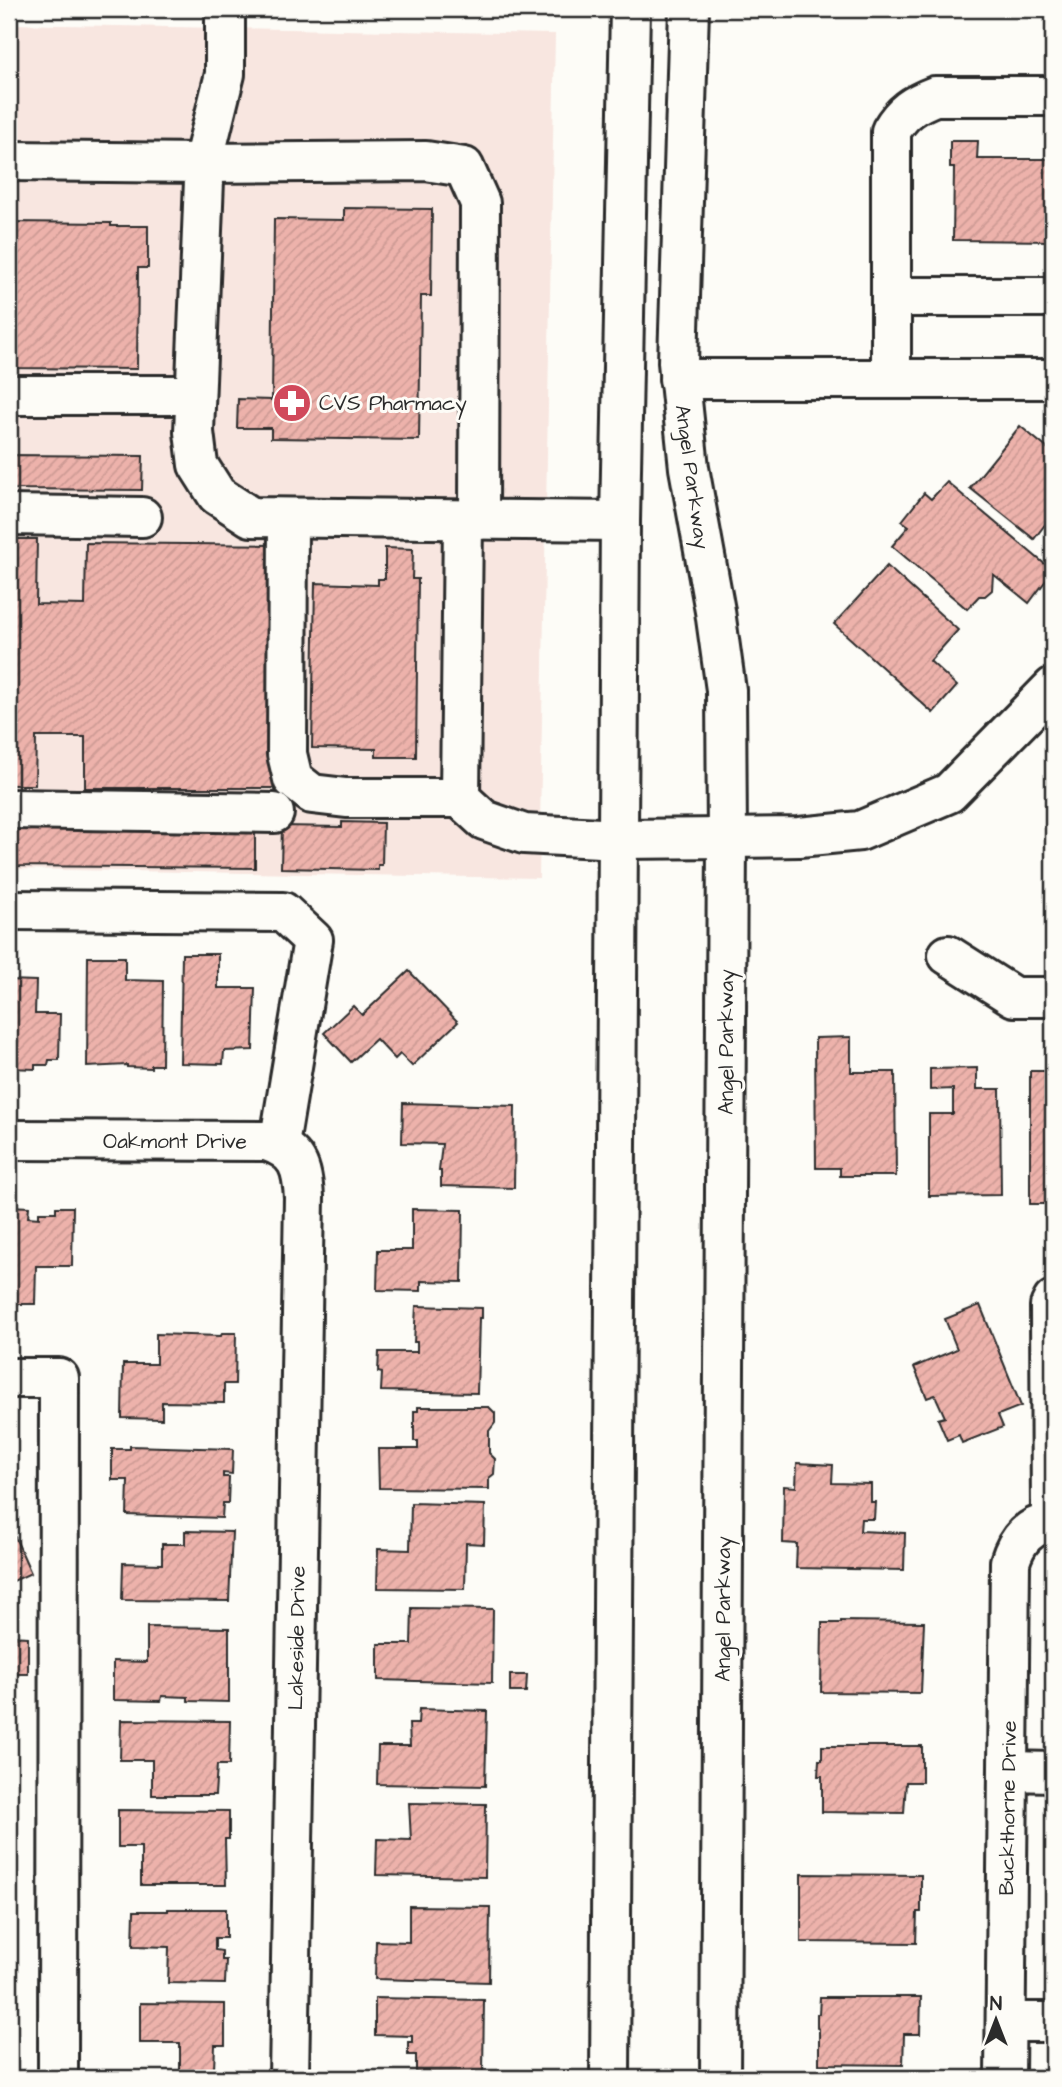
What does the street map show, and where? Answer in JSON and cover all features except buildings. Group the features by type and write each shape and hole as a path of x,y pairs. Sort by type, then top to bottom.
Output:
{"main road":[{"path":"225,9 225,74 204,163 194,432 198,465 217,495 251,517 620,521"},
{"path":"610,2078 620,521 630,9"},
{"name":"Angel Parkway","path":"690,9 678,362 689,468 715,611 726,690 720,2078"},
{"path":"891,379 891,131 901,115 916,103 935,96 1053,96"},
{"path":"9,161 426,161 464,167 480,203 460,798"},
{"path":"891,297 1053,297"},
{"path":"679,379 1053,379"},
{"path":"9,395 195,395"},
{"path":"9,515 142,517"},
{"path":"288,518 287,754 293,779 312,794 346,798 460,798 484,820 524,834 619,839 799,837 860,831 949,793 1053,687"},
{"path":"9,809 274,813"},
{"path":"9,910 283,912 313,940 279,1145"},
{"path":"948,955 1014,997 1053,997"},
{"name":"Oakmont Drive","path":"9,1140 267,1141 279,1145"},
{"name":"Lakeside Drive","path":"279,1145 291,1154 301,1171 304,1197 289,2078"},
{"name":"Buckthorne Drive","path":"1006,2078 1010,1562 1015,1547 1042,1527 1050,1306 1053,1300"},
{"path":"9,1378 59,1378 58,2078"},
{"path":"1008,1772 1053,1772"},
{"path":"1006,2022 1053,2022"}],"shaded area":[{"path":"9,24 555,34 539,878 9,869"}],"place":[{"name":"CVS Pharmacy","path":"292,403"}]}
